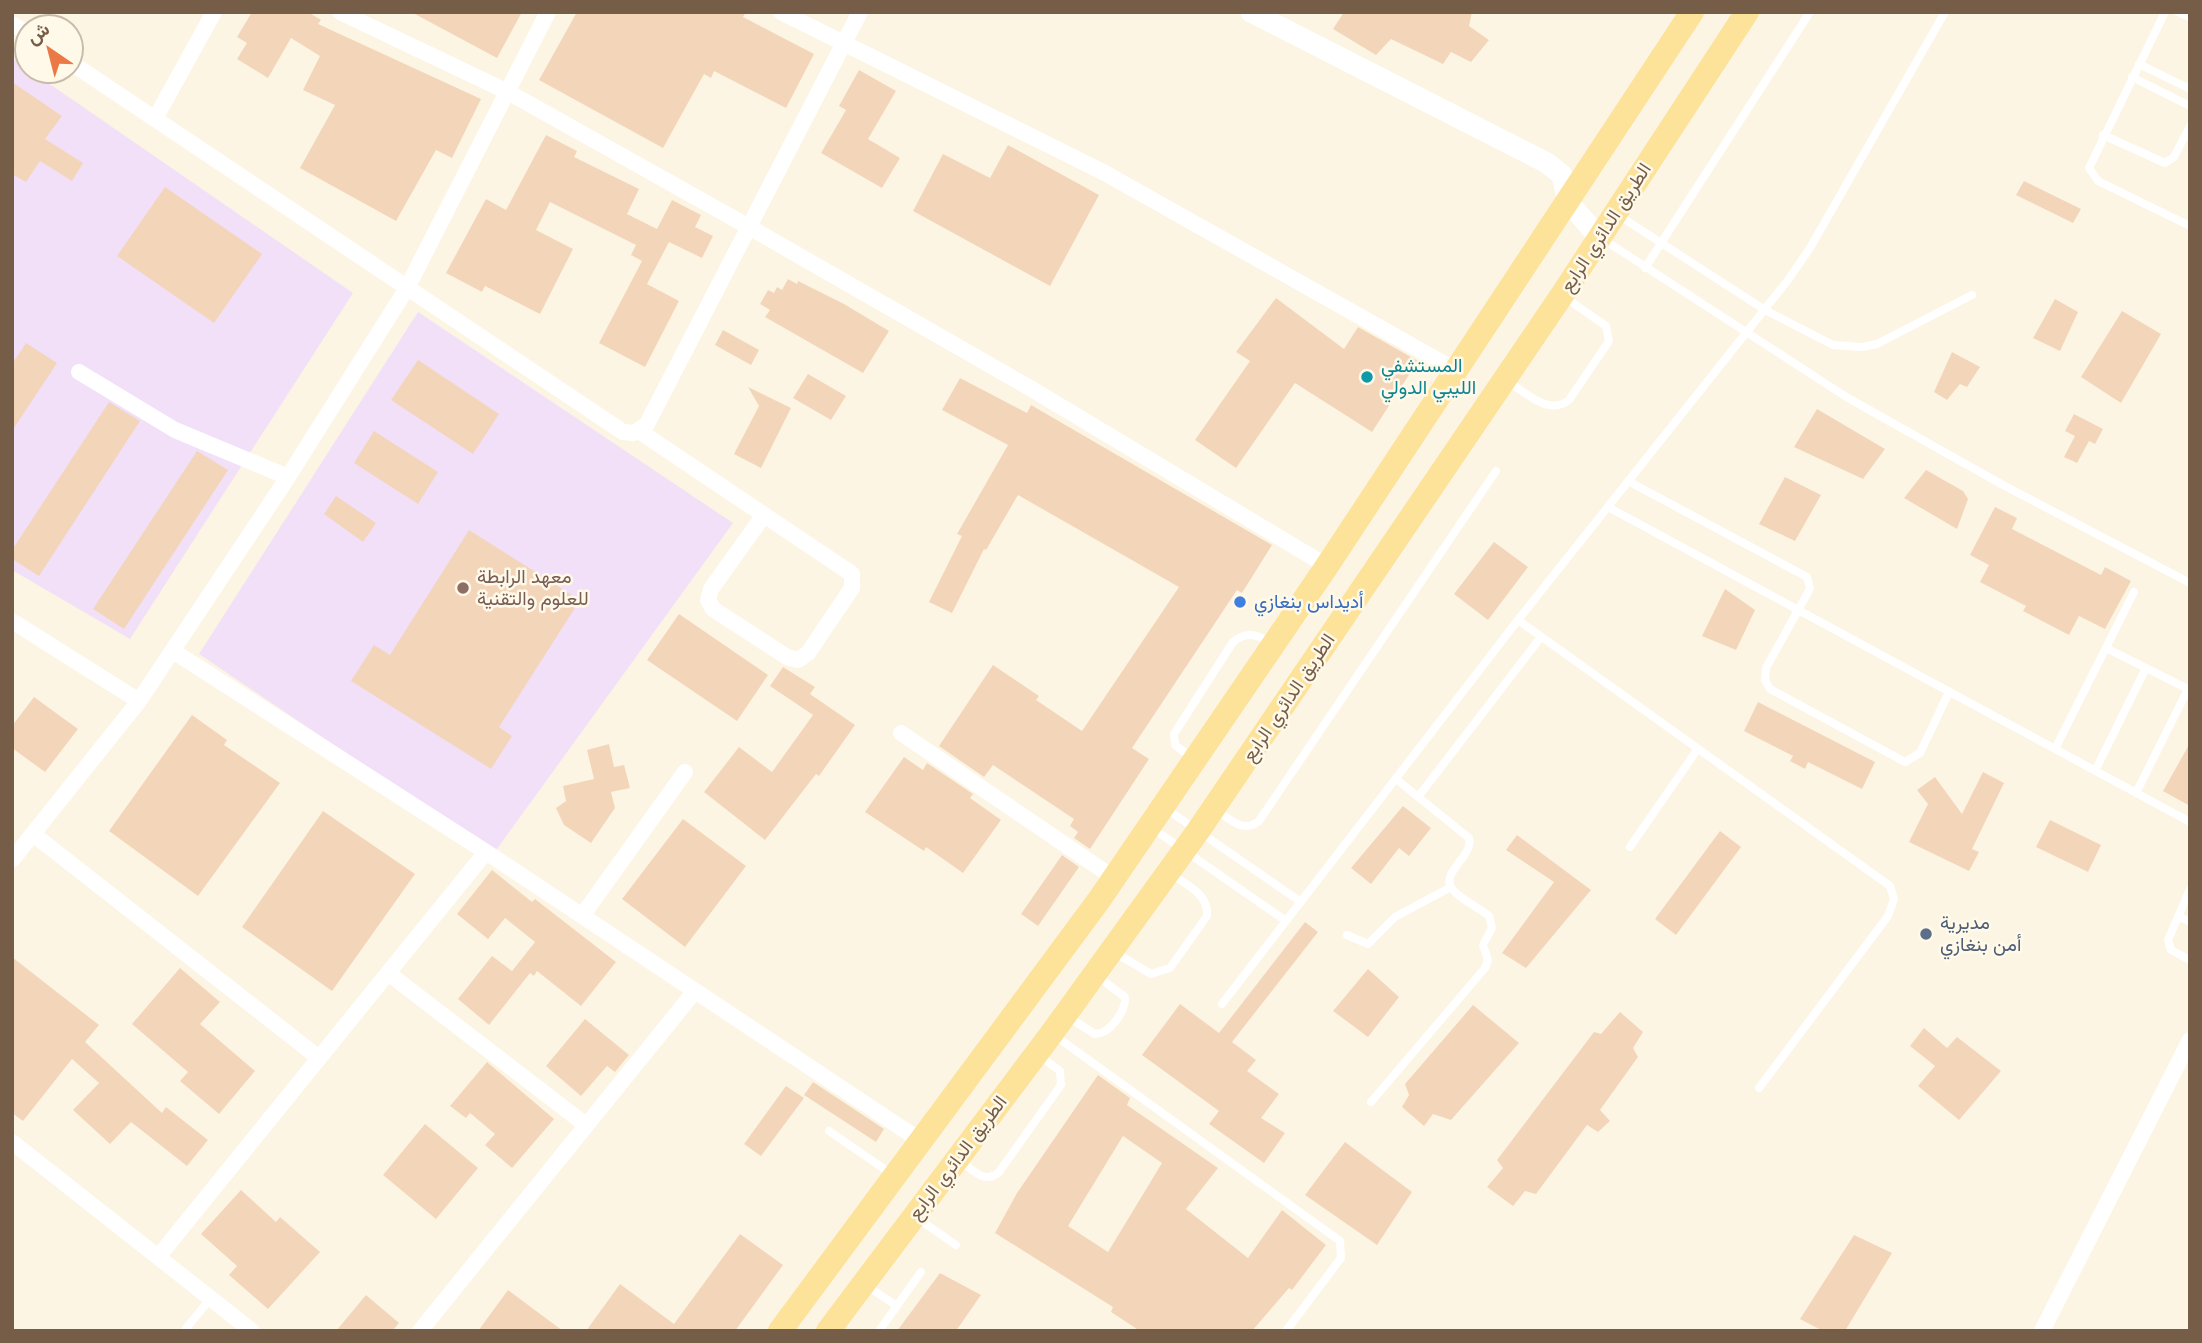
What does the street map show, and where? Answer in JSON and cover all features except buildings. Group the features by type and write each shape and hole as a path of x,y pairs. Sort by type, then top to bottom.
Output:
{"main road":[{"path":"1251,12 1537,156 1562,176 1568,202 1599,237"},
{"name":"الطريق الدائري الرابع","path":"780,1331 1114,878 1327,566 1692,12"},
{"name":"الطريق الدائري الرابع","path":"828,1331 1037,1054 1214,808 1562,295 1746,12"}],"street":[{"path":"155,119 214,12"},
{"path":"340,12 508,92 749,227 1030,388 1327,566"},
{"path":"12,860 139,701 288,477 407,288 548,12"},
{"path":"781,12 1103,172 1457,371"},
{"path":"639,431 647,424 860,12"},
{"path":"84,71 623,432 639,431 848,571 854,578 852,588 804,658 798,660 787,657 713,609 708,600 711,589 764,515"},
{"path":"79,372 183,434 288,477"},
{"path":"12,621 139,701"},
{"path":"173,651 486,852 921,1141"},
{"path":"901,733 1114,878"},
{"path":"582,916 685,772"},
{"path":"33,834 319,1058"},
{"path":"158,1257 486,852"},
{"path":"388,973 586,1125"},
{"path":"420,1331 695,991"},
{"path":"2042,1331 2190,1040"},
{"path":"12,1142 251,1331"}],"lane":[{"path":"1645,268 1810,12"},
{"path":"1222,1004 1518,620 1765,310 1810,248 1945,12"},
{"path":"2165,12 2089,163 2093,178 2190,226"},
{"path":"2178,12 2190,17"},
{"path":"2139,64 2190,89"},
{"path":"2132,77 2190,106"},
{"path":"2103,135 2165,163 2174,157 2190,126"},
{"path":"1616,214 1765,310 1833,345 1863,347 1891,338 1972,295"},
{"path":"1599,237 1847,398 2190,583"},
{"path":"1505,379 1547,406 1559,406 1569,400 1603,351 1609,341 1606,326 1562,295"},
{"path":"1214,808 1240,826 1252,826 1259,821 1496,471"},
{"path":"1628,481 1803,574 1810,588 1766,668 1766,685 1899,761 1912,761 1920,753 1949,692"},
{"path":"1608,507 2190,822"},
{"path":"2055,749 2134,592"},
{"path":"1518,620 1697,750 1885,881 1893,892 1893,905 1888,916 1759,1088"},
{"path":"1194,760 1175,745 1174,734 1233,642 1254,634 1272,645"},
{"path":"1418,797 1541,637"},
{"path":"2106,648 2189,689 2136,793"},
{"path":"2095,771 2146,668"},
{"path":"1630,847 1697,750"},
{"path":"1396,779 1469,838 1469,848 1451,874 1451,887"},
{"path":"1156,817 1191,841 1301,902"},
{"path":"1156,817 1191,841 1286,921"},
{"path":"1112,951 1151,974 1170,968 1207,916 1207,909 1202,896 1169,872"},
{"path":"1347,934 1368,944 1395,916 1451,887"},
{"path":"1371,1102 1488,964 1483,945 1492,928 1491,919 1451,887"},
{"path":"2190,888 2169,934 2168,946 2190,960"},
{"path":"2178,915 2190,922"},
{"path":"1059,1024 1095,1034 1109,1029 1125,1005 1125,997 1095,975"},
{"path":"1059,1024 1340,1241 1341,1258 1286,1331"},
{"path":"958,1159 983,1178 990,1178 999,1172 1061,1085 1060,1070 1037,1054"},
{"path":"829,1131 895,1176"},
{"path":"914,1216 956,1245"},
{"path":"879,1331 921,1272"},
{"path":"864,1284 897,1306"},
{"path":"184,1331 211,1298"}],"shaded area":[{"path":"12,58 14,84 50,84 353,293 130,639 12,570"},
{"name":"معهد الرابطة للعلوم والتقنية","path":"418,312 733,523 494,853 199,654"}],"place":[{"name":"المستشفي الليبي الدولي","path":"1367,377"},
{"name":"معهد الرابطة للعلوم والتقنية","path":"463,588"},
{"name":"أديداس بنغازي","path":"1240,602"},
{"name":"مديرية أمن بنغازي","path":"1926,934"}]}
